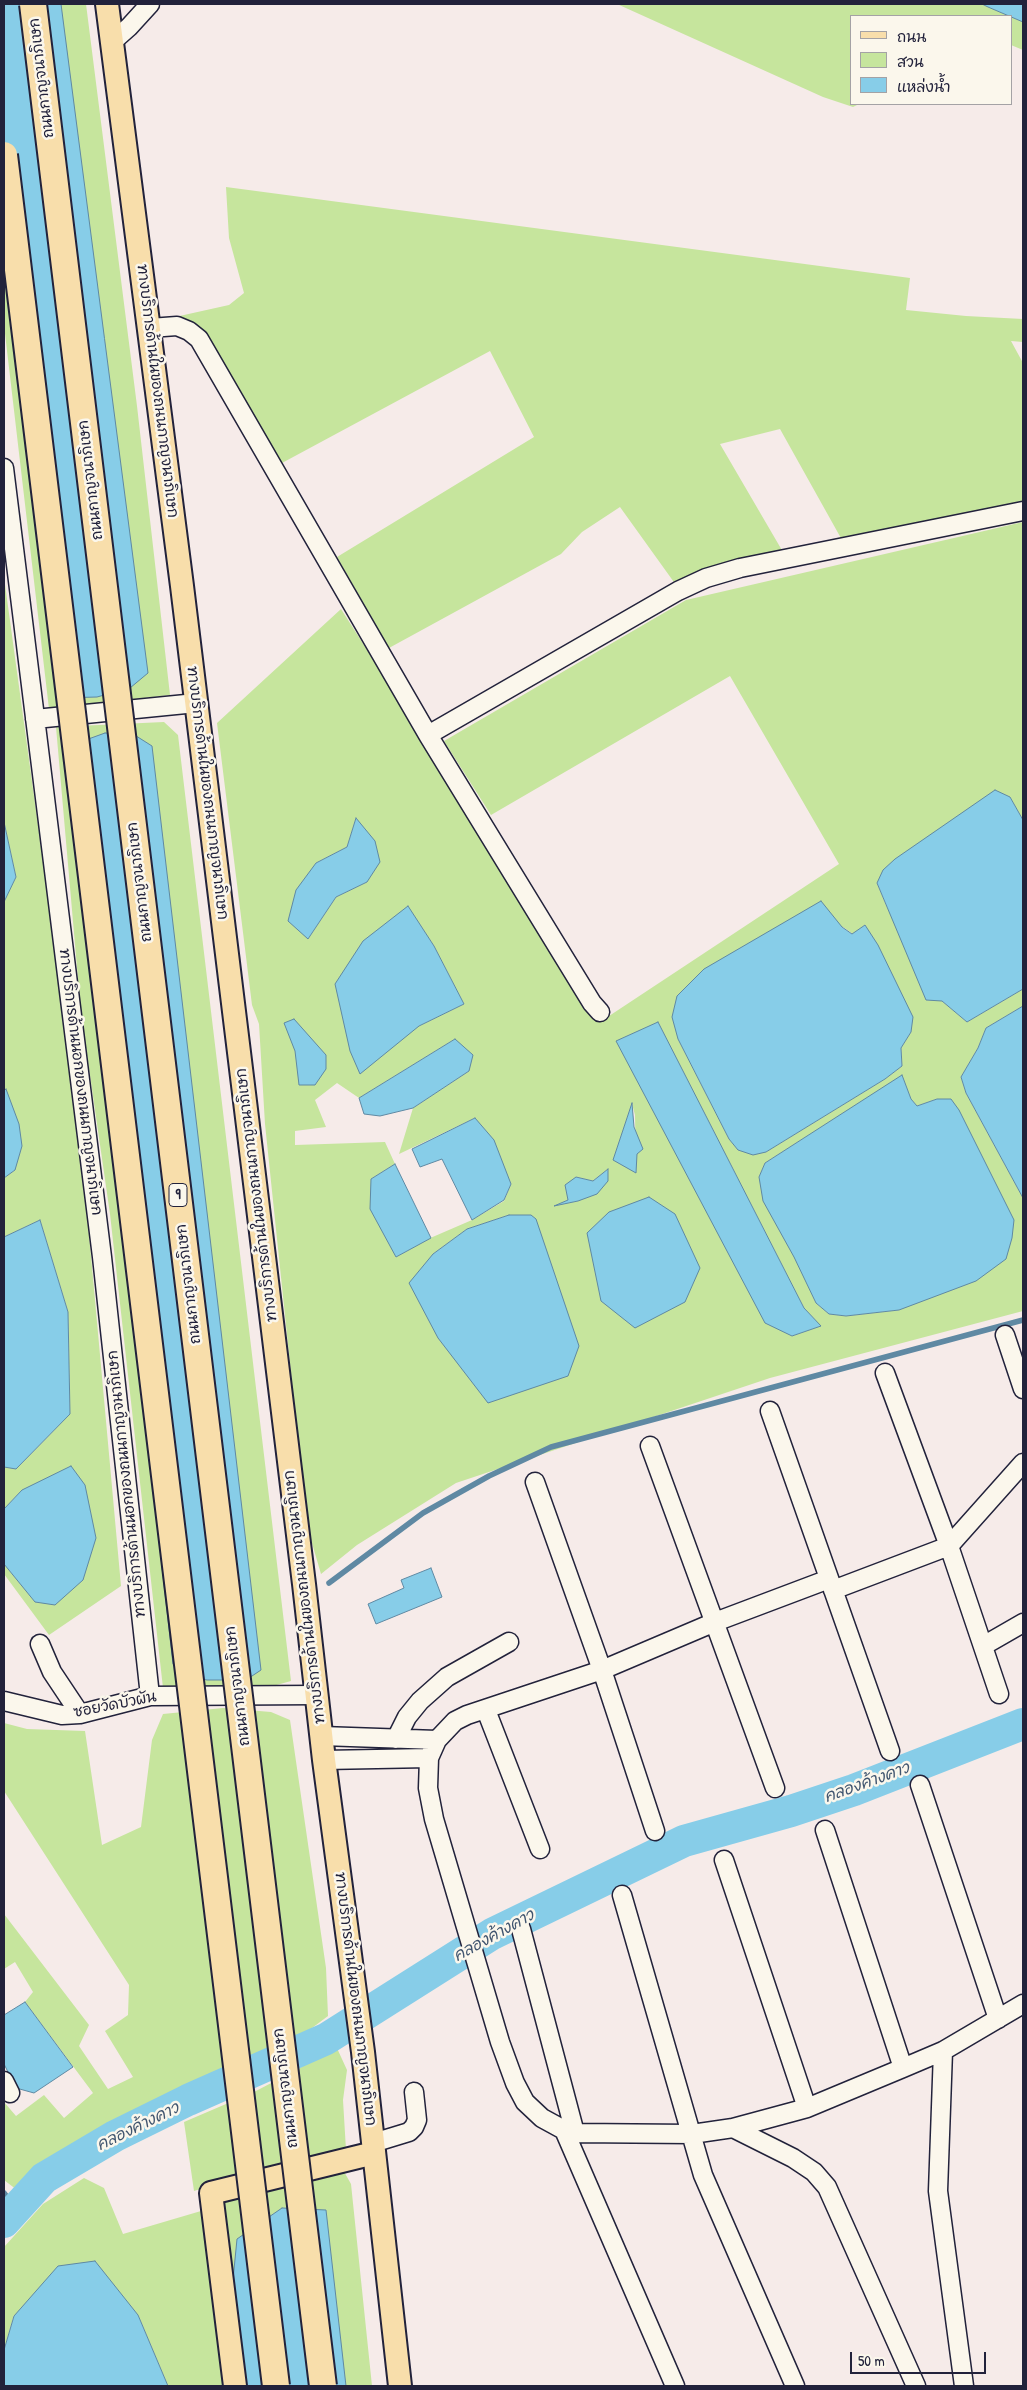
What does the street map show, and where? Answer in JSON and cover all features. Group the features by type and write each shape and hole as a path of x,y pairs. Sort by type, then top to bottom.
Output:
{"highway":[{"name":"ถนนกาญจนาภิเษก","path":"33,4 323,2386"},
{"path":"4,155 276,2386"}],"main road":[{"name":"ทางบริการด้านในของถนนกาญจนาภิเษก","path":"107,4 150,328 324,1760 363,2052 400,2386"},
{"path":"235,2386 211,2193 374,2148"}],"street":[{"path":"112,42 150,4"},
{"path":"150,328 177,326 189,331 200,339 428,735 592,1003 600,1012"},
{"name":"ทางบริการด้านนอกของถนนกาญจนาภิเษก","path":"4,468 102,1257 150,1696"},
{"path":"428,735 678,591 706,578 740,568 1023,511"},
{"path":"35,719 196,703"},
{"path":"1005,1335 1023,1389"},
{"path":"884,1373 949,1546 1000,1694"},
{"path":"770,1411 890,1751"},
{"path":"650,1446 775,1788"},
{"path":"1023,1463 949,1546 715,1622 602,1670 467,1715 455,1721 437,1740 429,1758 428,1788 434,1819 500,2042 525,2102 542,2118 569,2131 692,2134 734,2128 807,2108 943,2051 1023,2004"},
{"path":"535,1482 602,1670 655,1831"},
{"path":"983,1646 1023,1623"},
{"path":"396,1739 407,1717 447,1677 509,1642"},
{"path":"40,1644 52,1672 80,1714"},
{"name":"ซอยวัดบัวผัน","path":"4,1701 54,1713 80,1714 150,1696 317,1695"},
{"path":"486,1710 540,1850"},
{"path":"322,1736 437,1740"},
{"path":"324,1760 429,1758"},
{"path":"920,1785 998,2019"},
{"path":"824,1830 903,2068"},
{"path":"724,1860 807,2108"},
{"path":"622,1895 703,2175 795,2386"},
{"path":"521,1929 569,2131 675,2386"},
{"path":"943,2051 938,2192 964,2386"},
{"path":"374,2148 409,2132 414,2127 416,2120 414,2092"},
{"path":"734,2128 793,2158 814,2172 827,2186 916,2386"}],"green space":[{"path":"4,4 86,4 137,406 170,695 49,709 4,325"},
{"path":"617,4 982,4 1007,15 850,15 850,105 857,105 853,107 823,97"},
{"path":"1012,17 1023,22 1023,50 1012,45"},
{"path":"226,187 910,278 906,310 1023,319 1023,342 1011,341 1023,363 1023,504 842,540 780,429 720,444 783,552 676,585 620,507 582,532 561,554 389,648 337,557 534,437 490,351 282,463 194,324 166,319 229,305 244,293 229,238"},
{"path":"1023,522 1023,820 1010,797 877,883 886,905 942,1001 967,1022 1023,989 1023,1006 986,1028 978,1048 961,1077 966,1093 1023,1198 1023,1311 770,1378 456,1483 357,1545 321,1574 307,1526 265,1124 259,1024 252,1005 217,723 341,609 603,1020 839,864 730,676 491,815 444,741 686,600","holes":["356,818 367,882 336,897 308,939 316,863 347,847","408,907 434,946 464,1004 419,1026","865,925 911,1032 901,1048 902,1066 885,1079 766,1152 739,1150 729,1139 678,1039 843,927 853,934","658,1023 804,1308 820,1326 792,1336 617,1041","455,1039 469,1071 413,1108 399,1154 475,1118 511,1184 504,1201 472,1220 428,1239 396,1257 371,1179 395,1164 385,1142 295,1145 295,1131 326,1127 315,1100 337,1083 359,1098","902,1076 911,1099 917,1106 937,1099 899,1310 846,1316 829,1314 816,1303 759,1177 765,1163","632,1104 635,1115 636,1172 614,1159","608,1169 578,1201 557,1205 568,1200 576,1177 593,1181","509,1215 433,1254 467,1229"]},
{"path":"4,577 44,869 89,1234 121,1586 49,1635 4,1574 4,1564 35,1601 22,1490 4,1509 4,1467 17,1468 70,1414 68,1312 40,1220 4,1237 4,1178 15,1170 5,1089 4,1091 4,902 16,877 4,822"},
{"path":"164,722 178,735 291,1681 273,1686 163,1688 110,1214 81,1013 56,727"},
{"path":"223,1708 271,1712 290,1720 326,1968 328,2016 296,2040 207,2076 190,2093 141,2115 37,2171 17,2190 4,2180 4,2102 16,2116 44,2095 64,2118 93,2093 25,2002 33,1992 15,1962 4,1969 4,1914 89,2025 79,2046 108,2089 133,2077 105,2031 128,2015 129,1985 4,1791 4,1723 27,1729 85,1731 102,1845 141,1827 152,1740 163,1714"},
{"path":"336,2046 347,2070 343,2100 346,2150 228,2180 194,2191 184,2122 254,2092 300,2068"},
{"path":"342,2168 351,2184 372,2386 168,2386 138,2315 14,2315 4,2350 4,2247 43,2204 84,2178 104,2188 123,2234 201,2211 229,2197"}],"water":[{"path":"4,4 61,4 148,673 130,688 97,697 61,698 55,684 4,256"},
{"path":"982,4 1023,4 1023,22 1012,17 1012,15 1007,15"},
{"path":"105,733 133,734 152,746 261,1670 246,1680 207,1680 182,1675 173,1664 69,746"},
{"path":"995,790 1010,797 1023,820 1023,989 967,1022 942,1001 926,1000 877,883 883,870 895,859"},
{"path":"356,818 375,841 380,862 367,882 336,897 308,939 288,921 296,890 316,863 347,847"},
{"path":"4,822 16,877 4,902"},
{"path":"821,901 842,927 852,934 865,925 878,945 913,1017 911,1032 901,1048 902,1066 885,1079 766,1152 753,1155 738,1150 729,1139 678,1039 672,1017 677,996 704,969"},
{"path":"408,906 434,946 464,1004 419,1026 360,1074 350,1051 335,984 363,941"},
{"path":"1023,1006 1023,1198 966,1093 961,1077 978,1048 986,1028"},
{"path":"294,1019 326,1055 326,1069 315,1085 299,1085 295,1051 284,1023"},
{"path":"658,1022 804,1308 821,1326 792,1336 765,1323 616,1041"},
{"path":"455,1039 473,1055 469,1071 413,1108 380,1116 364,1114 359,1098"},
{"path":"902,1075 911,1099 917,1106 937,1099 951,1099 959,1110 1014,1220 1012,1238 1006,1259 976,1281 899,1310 846,1316 829,1314 816,1303 794,1257 763,1201 759,1177 765,1163"},
{"path":"6,1089 19,1124 22,1146 15,1170 4,1178 4,1091"},
{"path":"632,1103 634,1127 643,1149 637,1154 636,1173 613,1160"},
{"path":"475,1118 494,1140 511,1184 504,1200 472,1220 442,1159 420,1167 412,1149"},
{"path":"395,1164 431,1238 396,1257 370,1209 371,1179"},
{"path":"608,1169 608,1181 597,1194 578,1201 554,1206 568,1200 565,1185 576,1177 593,1181"},
{"path":"649,1197 675,1214 700,1268 685,1302 635,1328 601,1301 587,1233 609,1212"},
{"path":"509,1215 531,1215 536,1219 579,1346 568,1376 488,1403 438,1338 409,1283 433,1254 467,1229"},
{"path":"40,1220 68,1312 70,1414 16,1469 4,1467 4,1237"},
{"path":"71,1466 85,1485 96,1538 83,1580 55,1605 35,1602 4,1564 4,1509 22,1490"},
{"path":"431,1568 442,1597 376,1624 368,1604 404,1588 401,1580"},
{"path":"25,2002 73,2067 34,2093 16,2088 4,2064 4,2015"},
{"path":"282,2208 326,2210 346,2386 231,2386 230,2310 237,2239"},
{"path":"95,2261 138,2315 168,2386 4,2386 4,2350 14,2316 58,2266"}],"waterway":[{"path":"329,1583 423,1513 489,1476 551,1447 1023,1320"},
{"name":"คลองค้างคาว","path":"4,2222 44,2178 115,2136 188,2100 326,2039 492,1934 684,1841 791,1811 854,1790 1023,1724"},
{"path":"4,2193 16,2209"}]}
